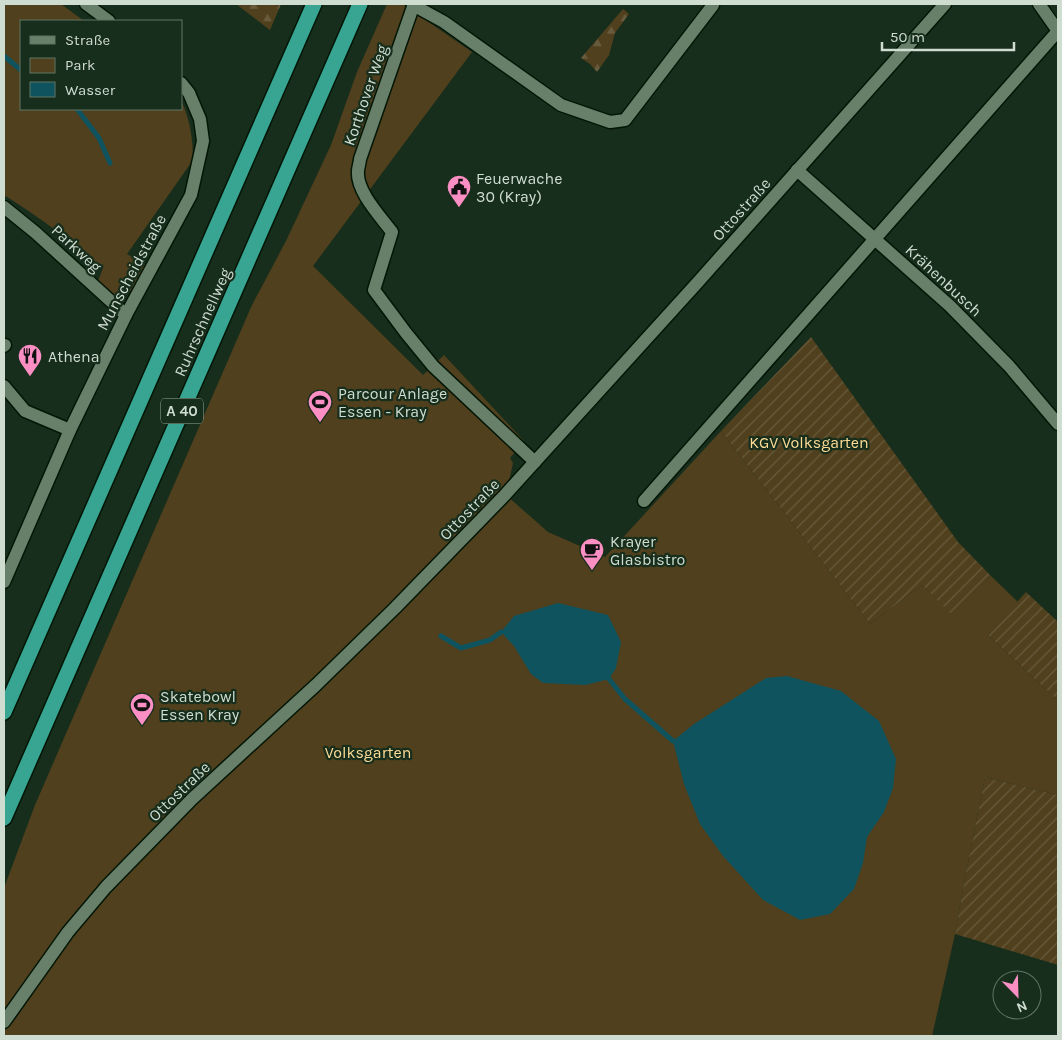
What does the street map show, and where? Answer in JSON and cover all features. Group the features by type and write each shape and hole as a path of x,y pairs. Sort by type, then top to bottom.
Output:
{"highway":[{"name":"Ruhrschnellweg","path":"4,712 314,4"},
{"name":"Ruhrschnellweg","path":"4,818 360,4"}],"street":[{"path":"86,4 108,20"},
{"name":"Ottostraße","path":"4,1022 68,932 106,887 192,800 316,685 401,602 503,497 945,4"},
{"path":"644,500 1058,31 1039,4"},
{"path":"414,5 444,22 561,105 610,122 625,120 713,5"},
{"name":"Korthover Weg","path":"414,5 360,159 358,171 359,183 366,196 392,232 374,290 433,366 534,462"},
{"name":"Munscheidstraße","path":"4,582 8,561 70,430 126,315 191,195 203,141 200,118 182,84"},
{"name":"Krähenbusch","path":"797,170 950,306 1002,359 1058,424"},
{"name":"Parkweg","path":"4,206 126,315"},
{"path":"4,386 25,411 70,430"}],"green space":[{"path":"4,4 61,4 83,20 20,20 20,110 182,110 182,102 190,129 193,160 127,254 146,265 137,283 128,294 117,296 110,293 98,281 103,268 55,230 4,195"},
{"path":"236,4 281,4 270,30"},
{"name":"Volksgarten","path":"387,4 404,4 472,52 313,266 423,375 444,355 524,441 510,458 513,463 506,495 548,532 605,557 721,431 870,624 922,585 952,614 991,576 1018,602 988,635 1058,701 1058,795 985,777 955,934 932,1036 4,1036 4,888 35,805 252,305 286,241 331,145 357,72"},
{"path":"623,9 629,14 615,33 609,55 597,72 581,58"},
{"name":"KGV Volksgarten","path":"811,337 958,542 991,576 952,615 922,585 870,624 721,431"},
{"path":"1026,592 1058,622 1058,701 988,635"},
{"path":"985,777 1058,795 1058,965 955,934"}],"water":[{"path":"558,603 608,615 621,642 616,668 609,679 586,685 543,683 531,674 514,646 501,632 514,616"},
{"path":"787,676 841,691 879,721 896,759 893,788 884,812 867,837 863,863 854,889 830,914 800,920 763,900 723,856 700,824 684,784 673,741 694,724 766,678"}],"waterway":[{"path":"4,56 20,69"},
{"path":"78,110 99,138 110,163"},
{"path":"441,636 461,648 490,640 501,632"},
{"path":"609,679 625,699 673,741"}],"place":[{"name":"Feuerwache 30 (Kray)","path":"459,208"},
{"name":"Athena","path":"30,377"},
{"name":"Parcour Anlage Essen - Kray","path":"320,423"},
{"name":"Krayer Glasbistro","path":"592,571"},
{"name":"Skatebowl Essen Kray","path":"142,726"}]}
